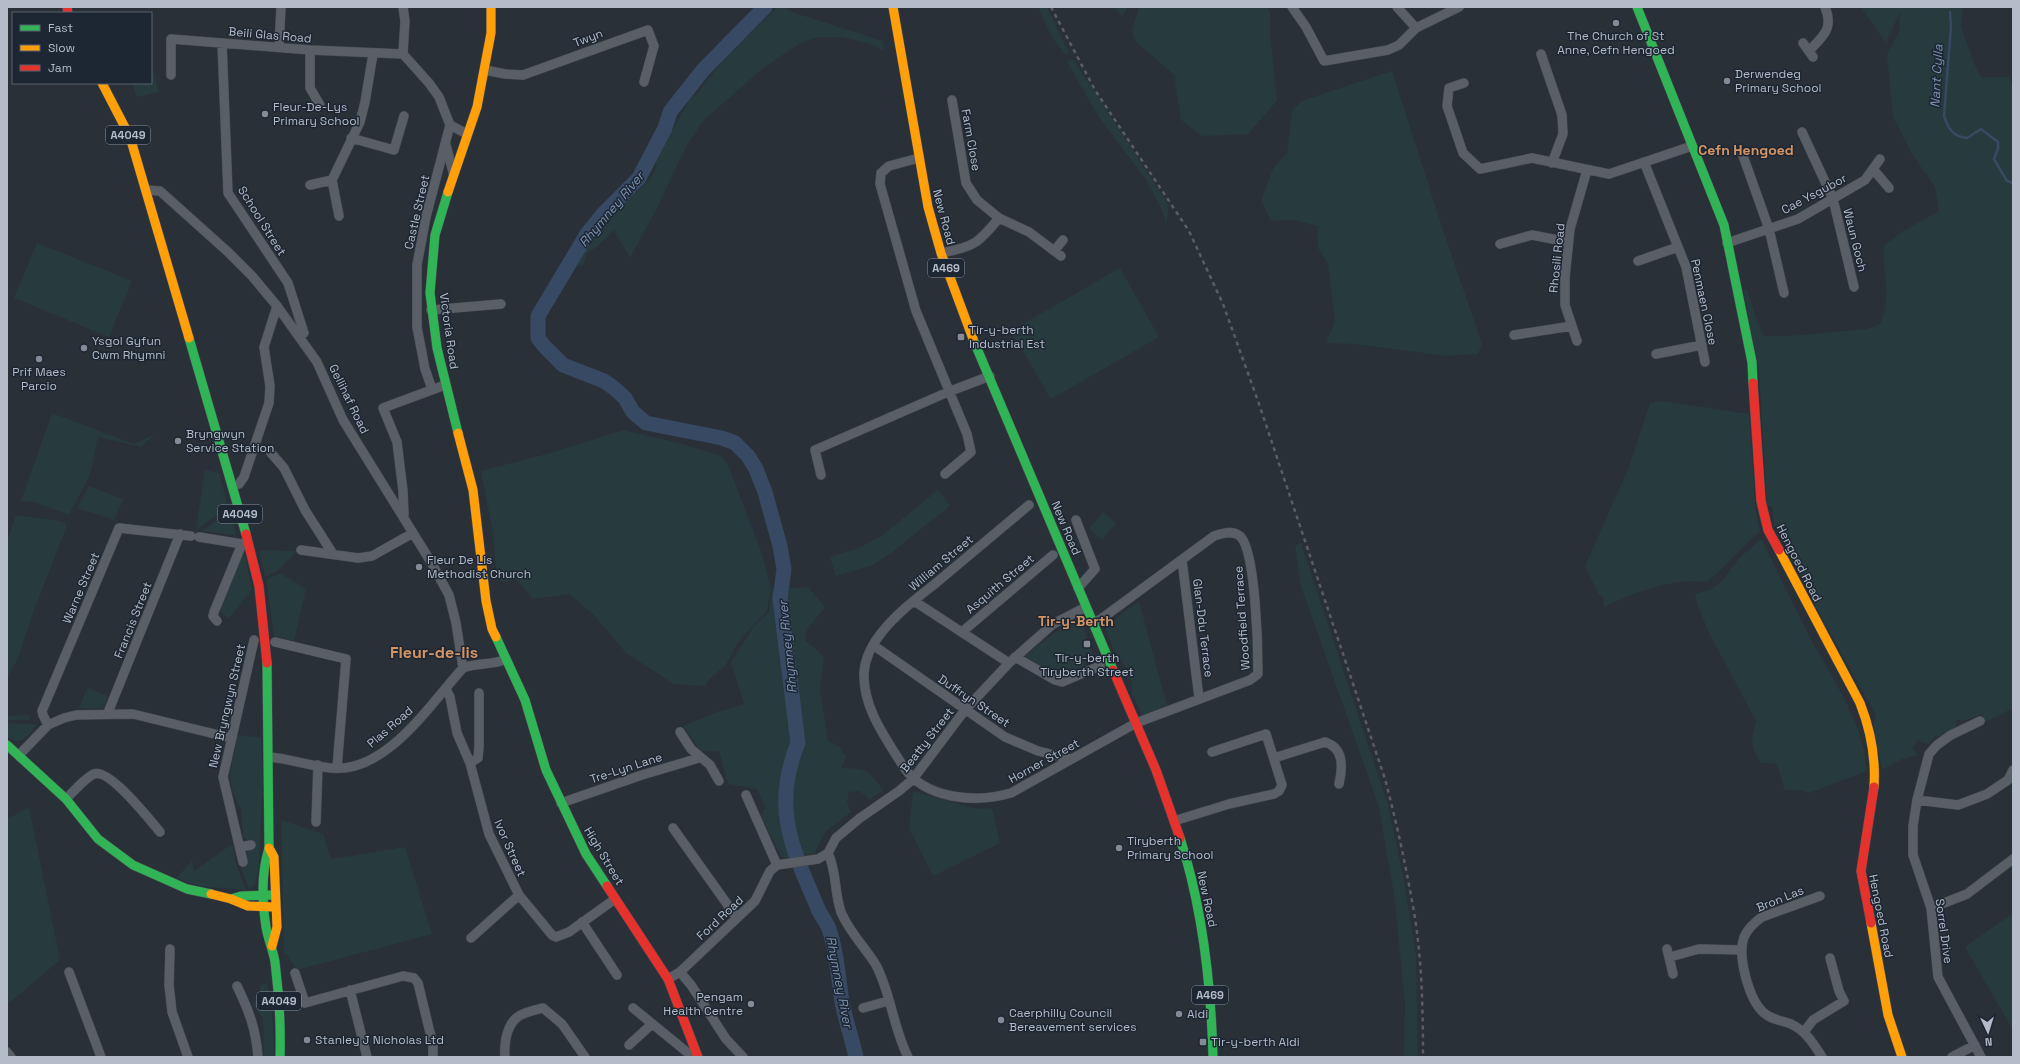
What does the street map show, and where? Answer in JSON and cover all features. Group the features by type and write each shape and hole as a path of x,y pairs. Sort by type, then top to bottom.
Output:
{"main road":[{"name":"Victoria Road","path":"491,7 491,33 477,107 453,172 435,235 431,265 431,310 445,385 473,490 486,601 492,629 506,659"},
{"name":"New Road","path":"893,7 928,207 941,253 965,320 1136,723 1174,821 1192,880 1203,932 1210,985 1213,1057"},
{"name":"Hengoed Road","path":"1637,7 1724,225 1752,362 1761,502 1768,530 1780,556 1860,703 1869,727 1874,749 1875,776 1873,801 1861,871 1888,1015 1902,1057"},
{"name":"A4049","path":"103,84 130,137 232,486 246,542 259,582 264,620 270,757 269,848 265,857 265,907 266,928 272,946 280,1005 280,1057"},
{"name":"High Street","path":"506,659 525,700 546,770 561,803 586,854 668,979 698,1057"},
{"path":"7,745 66,799 98,839 133,865 187,889 231,899 240,904 276,907"},
{"name":"A4049","path":"269,848 274,857 276,907 276,927 272,946"},
{"path":"231,899 241,896 275,895"}],"street":[{"path":"279,47 281,7"},
{"path":"403,7 405,21 403,54 429,83 438,97 450,125 467,134"},
{"path":"1292,7 1306,27 1324,61 1388,50 1399,45 1416,28 1459,7"},
{"path":"1397,7 1416,28"},
{"path":"1803,43 1811,54 1828,27 1828,15 1825,7"},
{"name":"Twyn","path":"485,70 505,74 523,75 648,30 654,46 644,82"},
{"name":"Beili Glas Road","path":"171,75 171,40 373,54 403,54"},
{"name":"School Street","path":"222,43 228,193 288,283 304,333"},
{"path":"310,50 310,88 320,105"},
{"path":"339,216 332,180 360,122 373,54"},
{"path":"1541,54 1562,115 1563,134 1552,163"},
{"path":"1464,83 1449,88 1447,106 1462,152 1480,169 1532,158 1609,174 1692,146"},
{"name":"Farm Close","path":"952,100 966,183 977,200 999,218 1030,232 1057,253 1063,240"},
{"path":"351,138 394,150 404,116"},
{"name":"Castle Street","path":"432,389 425,369 417,327 417,265 426,217 450,125"},
{"name":"Waun Goch","path":"1802,132 1832,199 1854,287"},
{"path":"445,141 453,172"},
{"path":"1742,153 1769,229 1784,293"},
{"path":"919,158 889,166 881,173 880,184 916,311 948,392 967,434 971,452 945,474"},
{"name":"Cae Ysgubor","path":"1727,243 1798,219 1865,180 1880,159"},
{"name":"Penmaen Close","path":"1644,162 1686,267 1705,362"},
{"path":"1873,169 1889,188"},
{"name":"Rhosili Road","path":"1577,340 1565,305 1565,277 1570,229 1587,170"},
{"path":"310,185 332,180"},
{"name":"Gellihaf Road","path":"146,190 160,191 228,252 252,276 277,306 318,362 343,420 432,562 449,595 456,623 463,668"},
{"path":"941,253 967,248 982,239 999,218"},
{"path":"1500,244 1532,235 1568,242"},
{"name":"Penmaen Close","path":"1638,261 1678,247"},
{"path":"431,310 501,304"},
{"path":"232,486 239,484 244,477 269,403 270,386 264,347 277,306"},
{"path":"1514,335 1572,326"},
{"path":"1656,354 1702,345"},
{"path":"821,475 815,450 948,392 990,376"},
{"path":"404,517 403,491 397,442 383,408 445,385"},
{"path":"270,453 284,468 305,510 333,554"},
{"name":"William Street","path":"913,779 887,741 870,708 865,686 864,672 866,659 873,645 891,621 1029,505"},
{"path":"1076,520 1095,569 1078,588"},
{"name":"Warne Street","path":"48,725 43,716 42,710 119,528 246,542"},
{"name":"Woodfield Terrace","path":"1093,624 1214,536 1229,532 1235,533 1246,545 1253,581 1258,674 1250,680 1136,723"},
{"path":"301,550 358,558 375,555 413,533"},
{"name":"Francis Street","path":"109,714 109,710 180,534"},
{"path":"216,621 213,616 214,612 246,542"},
{"name":"Asquith Street","path":"962,632 1053,555"},
{"name":"Glan-Ddu Terrace","path":"1182,560 1199,698"},
{"path":"914,601 962,632 1012,660 1055,680 1062,682 1100,666"},
{"name":"Beatty Street","path":"780,864 818,859 828,853 836,838 860,818 899,791 913,779 965,710 1012,660 1053,624 1086,607"},
{"name":"New Bryngwyn Street","path":"244,862 222,777 254,640"},
{"path":"275,642 346,659 338,768"},
{"name":"Duffryn Street","path":"873,645 992,729 1018,744 1038,751 1071,759"},
{"path":"463,668 471,665 499,662 506,659"},
{"name":"Plas Road","path":"270,757 318,766 338,768 362,764 390,746 411,727 463,668"},
{"name":"Ivor Street","path":"446,689 450,697 456,734 470,762 489,834 519,895 552,935 556,936 569,932 615,899"},
{"path":"470,762 478,758 480,747 479,692"},
{"path":"19,755 48,725 64,718 76,715 133,714 231,738"},
{"name":"Sorrel Drive","path":"1980,721 1951,735 1937,745 1929,754 1917,800 1913,826 1913,855 1931,908 1938,977 1981,1057"},
{"name":"Horner Street","path":"913,779 950,795 976,799 993,798 1026,786 1136,723"},
{"path":"680,732 690,749 699,758 710,765 720,781"},
{"path":"1174,821 1229,804 1274,794 1279,791 1282,785 1266,734 1212,752"},
{"path":"1274,758 1324,742 1329,743 1338,751 1342,762 1343,770 1340,784"},
{"name":"Tre-Lyn Lane","path":"561,803 642,775 699,758"},
{"path":"316,822 318,766"},
{"path":"1917,800 1958,806 1987,794 2008,780 2013,770"},
{"path":"66,799 93,774 100,773 106,776 131,799 160,832"},
{"path":"746,795 780,864"},
{"path":"672,828 737,918"},
{"path":"240,847 251,845"},
{"path":"828,853 834,866 841,910 848,926 876,966 899,1040 908,1057"},
{"path":"1931,908 1966,894 2013,859"},
{"name":"Ford Road","path":"668,979 680,972 755,901 770,871 780,864"},
{"path":"471,938 519,895"},
{"name":"Bron Las","path":"1820,896 1762,917 1755,922 1744,938 1742,950 1743,964 1755,1004 1773,1019 1790,1024 1804,1032 1822,1057"},
{"path":"582,922 617,975"},
{"path":"170,949 169,985 172,1012 188,1057"},
{"path":"1673,974 1669,953 1699,949 1742,950"},
{"path":"1804,1032 1813,1020 1844,1001 1839,991 1830,958"},
{"path":"69,972 101,1057"},
{"path":"680,972 691,985 726,1039 743,1057"},
{"path":"295,973 304,1003 403,976 414,978 418,983 430,1031 434,1050 433,1057"},
{"path":"237,986 251,1015 258,1057"},
{"path":"350,990 367,1057"},
{"path":"863,1008 888,1001"},
{"path":"505,1057 504,1051 509,1025 524,1012 544,1008 562,1024 585,1057"},
{"path":"633,1008 693,1057"},
{"path":"628,1045 652,1024"},
{"path":"1952,1057 1975,1045"},
{"path":"7,1052 11,1057"}],"green space":[{"path":"777,7 785,7 789,11 883,41 884,51 871,44 842,37 817,37 799,44 762,69 703,121 687,145 654,214 630,258 614,230 597,247 587,253 583,266 576,265 593,237 603,224 650,179 656,167 656,159 686,106 689,97 695,96 729,53 735,49"},
{"path":"1038,7 1047,7 1069,53 1065,55 1051,35"},
{"path":"1114,7 1129,7 1122,16"},
{"path":"1139,7 1267,7 1270,12 1270,33 1277,101 1248,134 1202,136 1181,120 1174,75 1137,43 1132,31"},
{"path":"1861,7 1963,7 1961,27 1974,63 1981,77 2009,77 2013,86 2013,708 1986,722 1982,714 1963,721 1960,719 1956,720 1956,728 1940,737 1937,735 1928,744 1918,740 1913,748 1918,755 1900,760 1882,770 1873,724 1876,716 1816,607 1774,525 1772,507 1767,506 1759,373 1743,290 1747,289 1756,318 1764,336 1789,336 1868,329 1880,324 1886,303 1884,246 1900,233 1939,211 1935,187 1912,154 1893,117 1887,54 1899,32 1900,12 1886,43"},
{"path":"1073,59 1168,204 1167,223 1146,180 1099,117 1067,62"},
{"path":"152,67 159,92 137,97 132,84 152,84"},
{"path":"1392,71 1442,227 1482,344 1478,354 1447,356 1355,344 1326,343 1335,321 1328,264 1318,248 1317,226 1294,220 1271,221 1261,200 1273,169 1287,153 1292,111 1302,101"},
{"path":"37,243 132,281 109,337 14,298"},
{"path":"1120,268 1159,337 1051,399 1011,331"},
{"path":"1662,401 1749,414 1756,512 1760,531 1707,582 1680,582 1654,587 1603,607 1604,599 1598,593 1585,566 1629,467 1650,403"},
{"path":"52,413 134,444 155,434 141,447 98,437 90,475 69,515 34,502 21,501"},
{"path":"623,430 682,444 721,456 729,467 762,554 771,588 767,611 738,642 726,665 710,678 705,686 674,684 626,653 592,613 569,594 533,599 516,579 504,582 497,579 493,533 481,471 554,452"},
{"path":"205,470 219,473 228,507 196,530"},
{"path":"89,486 123,499 114,520 77,508"},
{"path":"938,490 950,506 892,552 873,565 836,576 830,557 861,547 881,536"},
{"path":"230,512 236,532 235,535 202,531"},
{"path":"1103,512 1116,523 1102,540 1089,528"},
{"path":"16,515 60,521 59,523 66,523 66,528 33,613 18,658 7,678 7,541"},
{"path":"1762,539 1806,630 1847,704 1865,754 1867,771 1809,793 1801,790 1785,790 1777,764 1761,763 1754,752 1752,738 1756,721 1708,631 1695,594 1711,589 1721,582 1741,557"},
{"path":"1301,543 1388,805 1404,880 1416,955 1418,1057 1404,1057 1405,1005 1395,900 1379,807 1301,586 1295,546"},
{"path":"259,550 296,552 277,571 265,577"},
{"path":"245,554 252,590 228,619 219,610 242,556"},
{"path":"280,573 306,589 294,641 274,636 266,580"},
{"path":"808,587 825,607 807,630 805,640 824,657 820,690 828,741 840,747 846,757 841,768 862,770 870,774 883,790 870,800 860,791 849,792 847,802 851,812 825,832 815,853 782,858 761,816 765,807 757,789 728,784 719,751 701,751 683,726 717,712 744,704 731,662 754,626 769,612 772,589"},
{"path":"1139,601 1167,706 1142,715 1132,693 1132,684 1128,673 1130,672 1128,667 1126,668 1113,648 1105,627"},
{"path":"1084,620 1088,642 1092,652 1098,660 1093,660 1089,654 1083,656 1085,664 1082,670 1072,673 1057,674 1046,670 1024,656 1068,623"},
{"path":"87,688 108,696 103,708 79,708"},
{"path":"29,715 30,720 7,720 7,716"},
{"path":"7,723 37,725 24,739 17,741 7,736"},
{"path":"238,735 261,738 263,781 259,865 255,885 249,889 240,866 248,864 246,855 250,848 248,841 242,837 241,810 232,789 230,773"},
{"path":"913,791 976,809 992,808 1000,843 933,876 909,828"},
{"path":"29,807 60,960 7,1005 7,819"},
{"path":"281,820 323,834 331,859 405,847 432,934 297,970 287,955 284,954"},
{"path":"232,844 237,867 246,890 199,886 176,878 192,861 194,871"},
{"path":"2013,913 2013,1030 1965,947"},
{"path":"267,983 272,1006 274,1057 264,1057 263,1018 254,1006 257,996 262,995 260,985"}],"waterway":[{"name":"Rhymney River","path":"765,7 703,70 670,112 665,128 639,178 604,213 587,234 538,316 538,338 563,365 604,381 614,388 625,398 633,412 646,423 722,438 735,443 748,456 756,469 765,492 780,546 784,569 780,599 798,743 790,767 786,789 786,809 789,829 801,868 832,939 843,1007 856,1057"},
{"name":"Nant Cylla","path":"1950,12 1951,26 1944,116 1949,128 1958,136 1967,138 1981,129 1998,142 1998,149 1994,159 2007,181 2013,183"}],"railway":[{"path":"1051,7 1095,90 1189,231 1223,304 1258,401 1385,779 1398,830 1415,918 1419,953 1422,988 1423,1057"}],"traffic: fast":[{"path":"1637,7 1724,225 1752,362 1753,383"},
{"path":"448,192 435,235 430,293 437,348 458,433"},
{"path":"189,338 246,534"},
{"path":"973,339 1113,670"},
{"path":"496,637 525,700 546,770 586,854 607,886"},
{"path":"267,663 269,848 263,877 263,897 266,927 274,958 279,998 280,1057"},
{"path":"7,745 66,799 98,839 133,865 187,889 211,894"},
{"path":"1180,838 1195,892 1200,919 1208,974 1213,1057"},
{"path":"231,899 241,896 273,895"}],"traffic: slow":[{"path":"448,192 477,107 491,33 491,7"},
{"path":"893,7 928,207 941,253 973,339"},
{"path":"103,84 130,137 189,338"},
{"path":"458,433 473,490 486,601 492,629 496,637"},
{"path":"1779,550 1860,703 1872,744 1874,787"},
{"path":"269,848 274,857 277,927 272,946"},
{"path":"211,894 231,899 248,906 274,907"},
{"path":"1871,923 1888,1015 1902,1057"}],"traffic: jam":[{"path":"67,7 68,12"},
{"path":"1753,383 1761,501 1768,530 1779,550"},
{"path":"246,534 259,586 267,663"},
{"path":"1113,670 1156,770 1180,838"},
{"path":"1871,923 1861,871 1874,787"},
{"path":"607,886 668,979 698,1057"}],"place":[{"name":"The Church of St Anne, Cefn Hengoed","path":"1616,23"},
{"name":"Derwendeg Primary School","path":"1727,81"},
{"name":"Fleur-De-Lys Primary School","path":"265,114"},
{"name":"Tir-y-berth Industrial Est","path":"961,337"},
{"name":"Ysgol Gyfun Cwm Rhymni","path":"84,348"},
{"name":"Prif Maes Parcio","path":"39,359"},
{"name":"Bryngwyn Service Station","path":"178,441"},
{"name":"Fleur De Lis Methodist Church","path":"419,567"},
{"name":"Tir-y-berth Tiryberth Street","path":"1087,644"},
{"name":"Tiryberth Primary School","path":"1119,848"},
{"name":"Pengam Health Centre","path":"751,1004"},
{"name":"Aldi","path":"1179,1014"},
{"name":"Caerphilly Council Bereavement services","path":"1001,1020"},
{"name":"Stanley J Nicholas Ltd","path":"307,1040"},
{"name":"Tir-y-berth Aldi","path":"1203,1042"}],"district":[{"name":"Cefn Hengoed","path":"1746,150"},
{"name":"Tir-y-Berth","path":"1076,621"},
{"name":"Fleur-de-lis","path":"434,652"}]}
